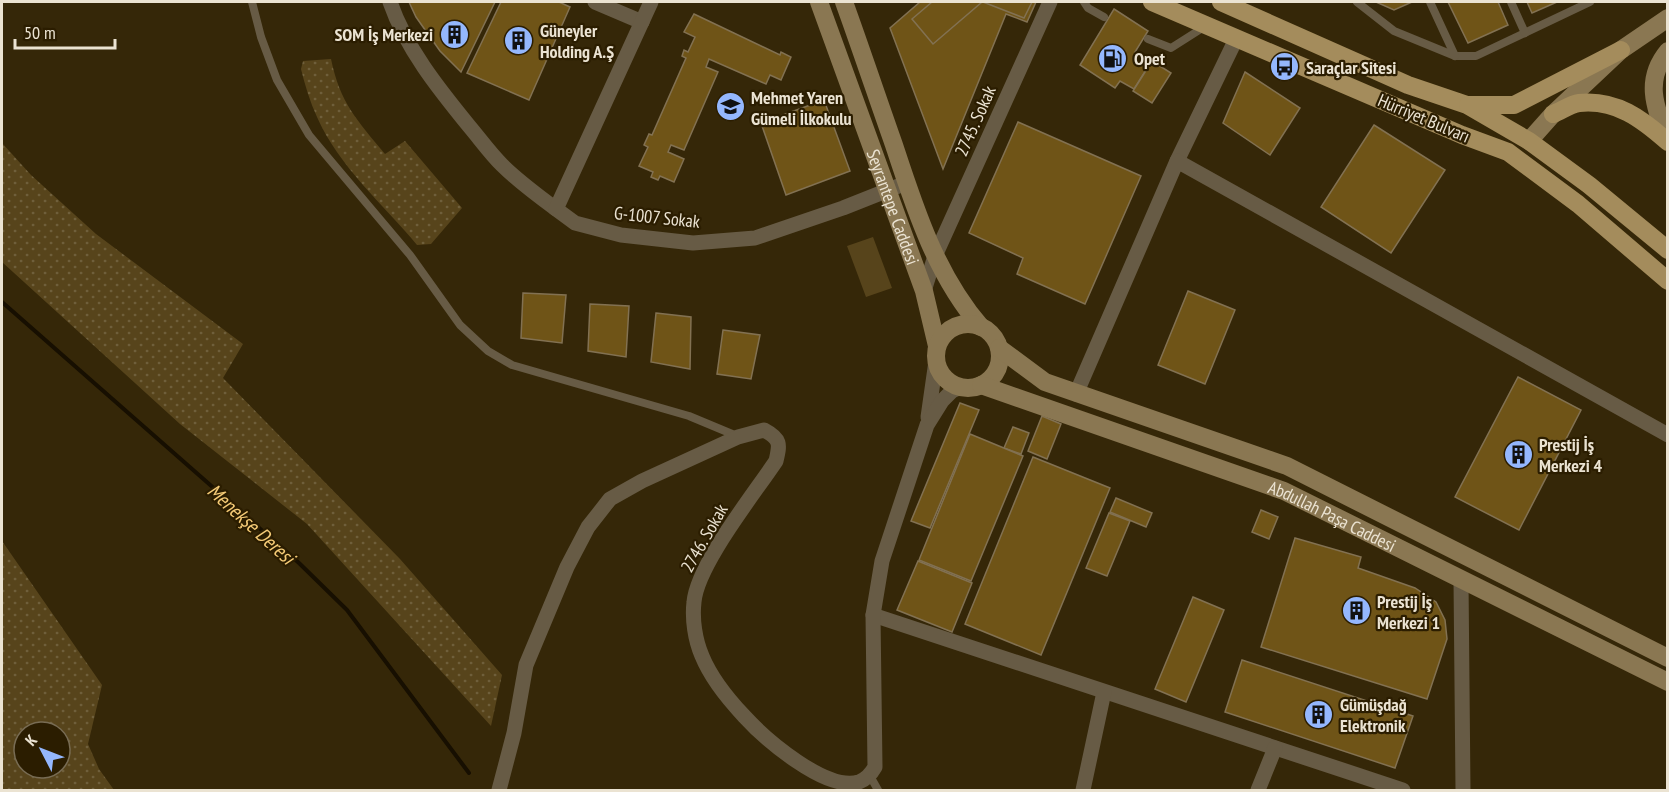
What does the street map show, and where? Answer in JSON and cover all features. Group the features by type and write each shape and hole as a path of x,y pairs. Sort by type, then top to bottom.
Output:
{"main road":[{"name":"Seyrantepe Caddesi","path":"819,2 924,291 937,353"},
{"name":"Seyrantepe Caddesi","path":"844,2 906,183 935,256 962,305 981,327"},
{"name":"Hürriyet Bulvarı","path":"1152,2 1462,135 1508,152 1578,204 1668,281"},
{"name":"Hürriyet Bulvarı","path":"1221,2 1408,86 1467,105 1529,141 1589,185 1668,252"},
{"path":"1467,105 1515,105 1621,50 1668,18"},
{"path":"1529,167 1524,157 1525,147 1529,141 1553,114 1621,50"},
{"path":"1668,51 1662,57 1653,82 1655,107 1668,142"},
{"path":"1553,114 1577,103 1599,104 1622,109 1641,119 1668,142"},
{"path":"1641,258 1668,252"},
{"path":"963,324 981,327 995,339 999,348 996,370 990,379 981,385 961,387 947,381 938,368 937,353 941,338 963,324"},
{"name":"Abdullah Paşa Caddesi","path":"999,348 1045,382 1287,466 1668,658"},
{"name":"Abdullah Paşa Caddesi","path":"981,385 1284,491 1668,682"}],"street":[{"name":"G-1007 Sokak","path":"390,2 397,22 417,57 450,102 502,164 527,187 575,223 621,236 693,243 755,238 843,208 906,183"},
{"path":"595,2 642,22"},
{"path":"556,209 651,2"},
{"name":"2745. Sokak","path":"924,291 935,256 1050,2"},
{"path":"1076,394 1177,161 1236,39"},
{"path":"1177,161 1668,435"},
{"path":"870,776 876,767 873,615 882,561 927,425 937,353"},
{"path":"927,425 942,401 952,391 961,387"},
{"name":"2746. Sokak","path":"499,790 514,733 526,665 567,567 588,526 610,499 651,477 738,437 764,430 776,436 779,446 776,461 700,576 694,602 695,629 702,656 718,683 744,716 805,766 829,779 848,784 861,782 870,776"},
{"path":"1461,580 1463,790"},
{"path":"873,615 1403,790"},
{"path":"1083,790 1104,692"},
{"path":"1258,790 1275,748"}],"lane":[{"path":"252,2 261,37 277,80 309,135 410,255 460,325 488,351 512,364 689,416 738,437"},
{"path":"1084,2 1088,8 1104,17"},
{"path":"1357,2 1394,32 1455,56 1476,56 1589,2"},
{"path":"1430,2 1455,56"},
{"path":"1511,2 1525,33"},
{"path":"1148,39 1171,48 1207,26"},
{"path":"870,776 878,790"}],"shaded area":[{"path":"331,59 339,88 351,110 385,154 405,141 462,208 431,244 417,245 349,169 326,135 312,105 301,69 303,61"},
{"path":"2,143 31,175 96,234 243,344 223,378 400,559 502,675 491,726 307,524 180,424 2,262"},
{"path":"873,237 892,288 866,297 847,246"},
{"path":"2,541 102,685 88,744 99,769 114,790 2,790"}],"building":[{"name":"SOM İş Merkezi","path":"409,2 495,2 461,72 440,51 416,17"},
{"name":"Güneyler Holding A.Ş","path":"501,2 559,2 570,7 529,100 467,73"},
{"path":"920,2 1036,2 1027,22 1006,14 943,169 890,28"},
{"path":"932,2 982,2 933,44 912,19"},
{"path":"983,2 1032,2 1024,18"},
{"path":"1376,2 1412,2 1394,10"},
{"path":"1448,2 1498,2 1508,25 1468,43"},
{"path":"1527,2 1557,2 1532,13"},
{"path":"1114,9 1148,31 1135,52 1151,62 1134,89 1120,81 1115,88 1080,65"},
{"path":"694,14 780,55 781,52 791,57 781,80 770,75 766,84 709,59 706,67 718,72 684,150 671,145 668,152 684,159 674,182 660,176 658,180 651,177 653,172 639,166 648,147 644,145 649,134 652,135 686,58 682,56 684,50 688,52 695,37 684,32"},
{"path":"1152,61 1171,73 1152,103 1133,91"},
{"path":"1245,72 1300,108 1270,155 1223,123"},
{"path":"824,100 850,171 786,195 761,123"},
{"path":"1018,122 1141,176 1085,304 1017,274 1023,258 969,233"},
{"path":"1374,125 1445,170 1391,253 1321,207"},
{"path":"1188,291 1235,310 1205,384 1158,365"},
{"path":"523,293 566,295 562,343 521,338"},
{"path":"590,304 629,306 626,357 588,351"},
{"path":"656,313 691,317 690,369 651,362"},
{"path":"723,330 760,335 751,379 717,374"},
{"name":"Prestij İş Merkezi 4","path":"1518,377 1581,410 1519,530 1455,497"},
{"path":"960,403 979,410 930,528 911,521"},
{"path":"1042,416 1061,424 1047,459 1028,451"},
{"path":"1013,427 1029,433 1021,454 1004,448"},
{"path":"970,434 1023,456 971,581 919,560"},
{"path":"1033,457 1110,488 1041,655 965,624"},
{"path":"1116,498 1152,513 1146,527 1110,512"},
{"path":"1261,510 1278,517 1269,539 1252,532"},
{"path":"1109,513 1130,521 1107,576 1086,568"},
{"name":"Prestij İş Merkezi 1","path":"1295,538 1361,557 1358,568 1415,588 1436,602 1445,620 1447,639 1427,699 1261,647"},
{"path":"918,561 972,583 952,632 897,610"},
{"path":"1193,597 1224,610 1186,702 1155,689"},
{"name":"Gümüşdağ Elektronik","path":"1242,660 1413,716 1395,768 1225,712"}],"waterway":[{"name":"Menekşe Deresi","path":"2,302 299,563 347,610 469,773"}],"place":[{"name":"SOM İş Merkezi","path":"454,34"},
{"name":"Güneyler Holding A.Ş","path":"519,40"},
{"name":"Opet","path":"1113,58"},
{"name":"Saraçlar Sitesi","path":"1285,67"},
{"name":"Mehmet Yaren Gümeli İlkokulu","path":"730,107"},
{"name":"Prestij İş Merkezi 4","path":"1518,454"},
{"name":"Prestij İş Merkezi 1","path":"1356,611"},
{"name":"Gümüşdağ Elektronik","path":"1319,714"}]}
